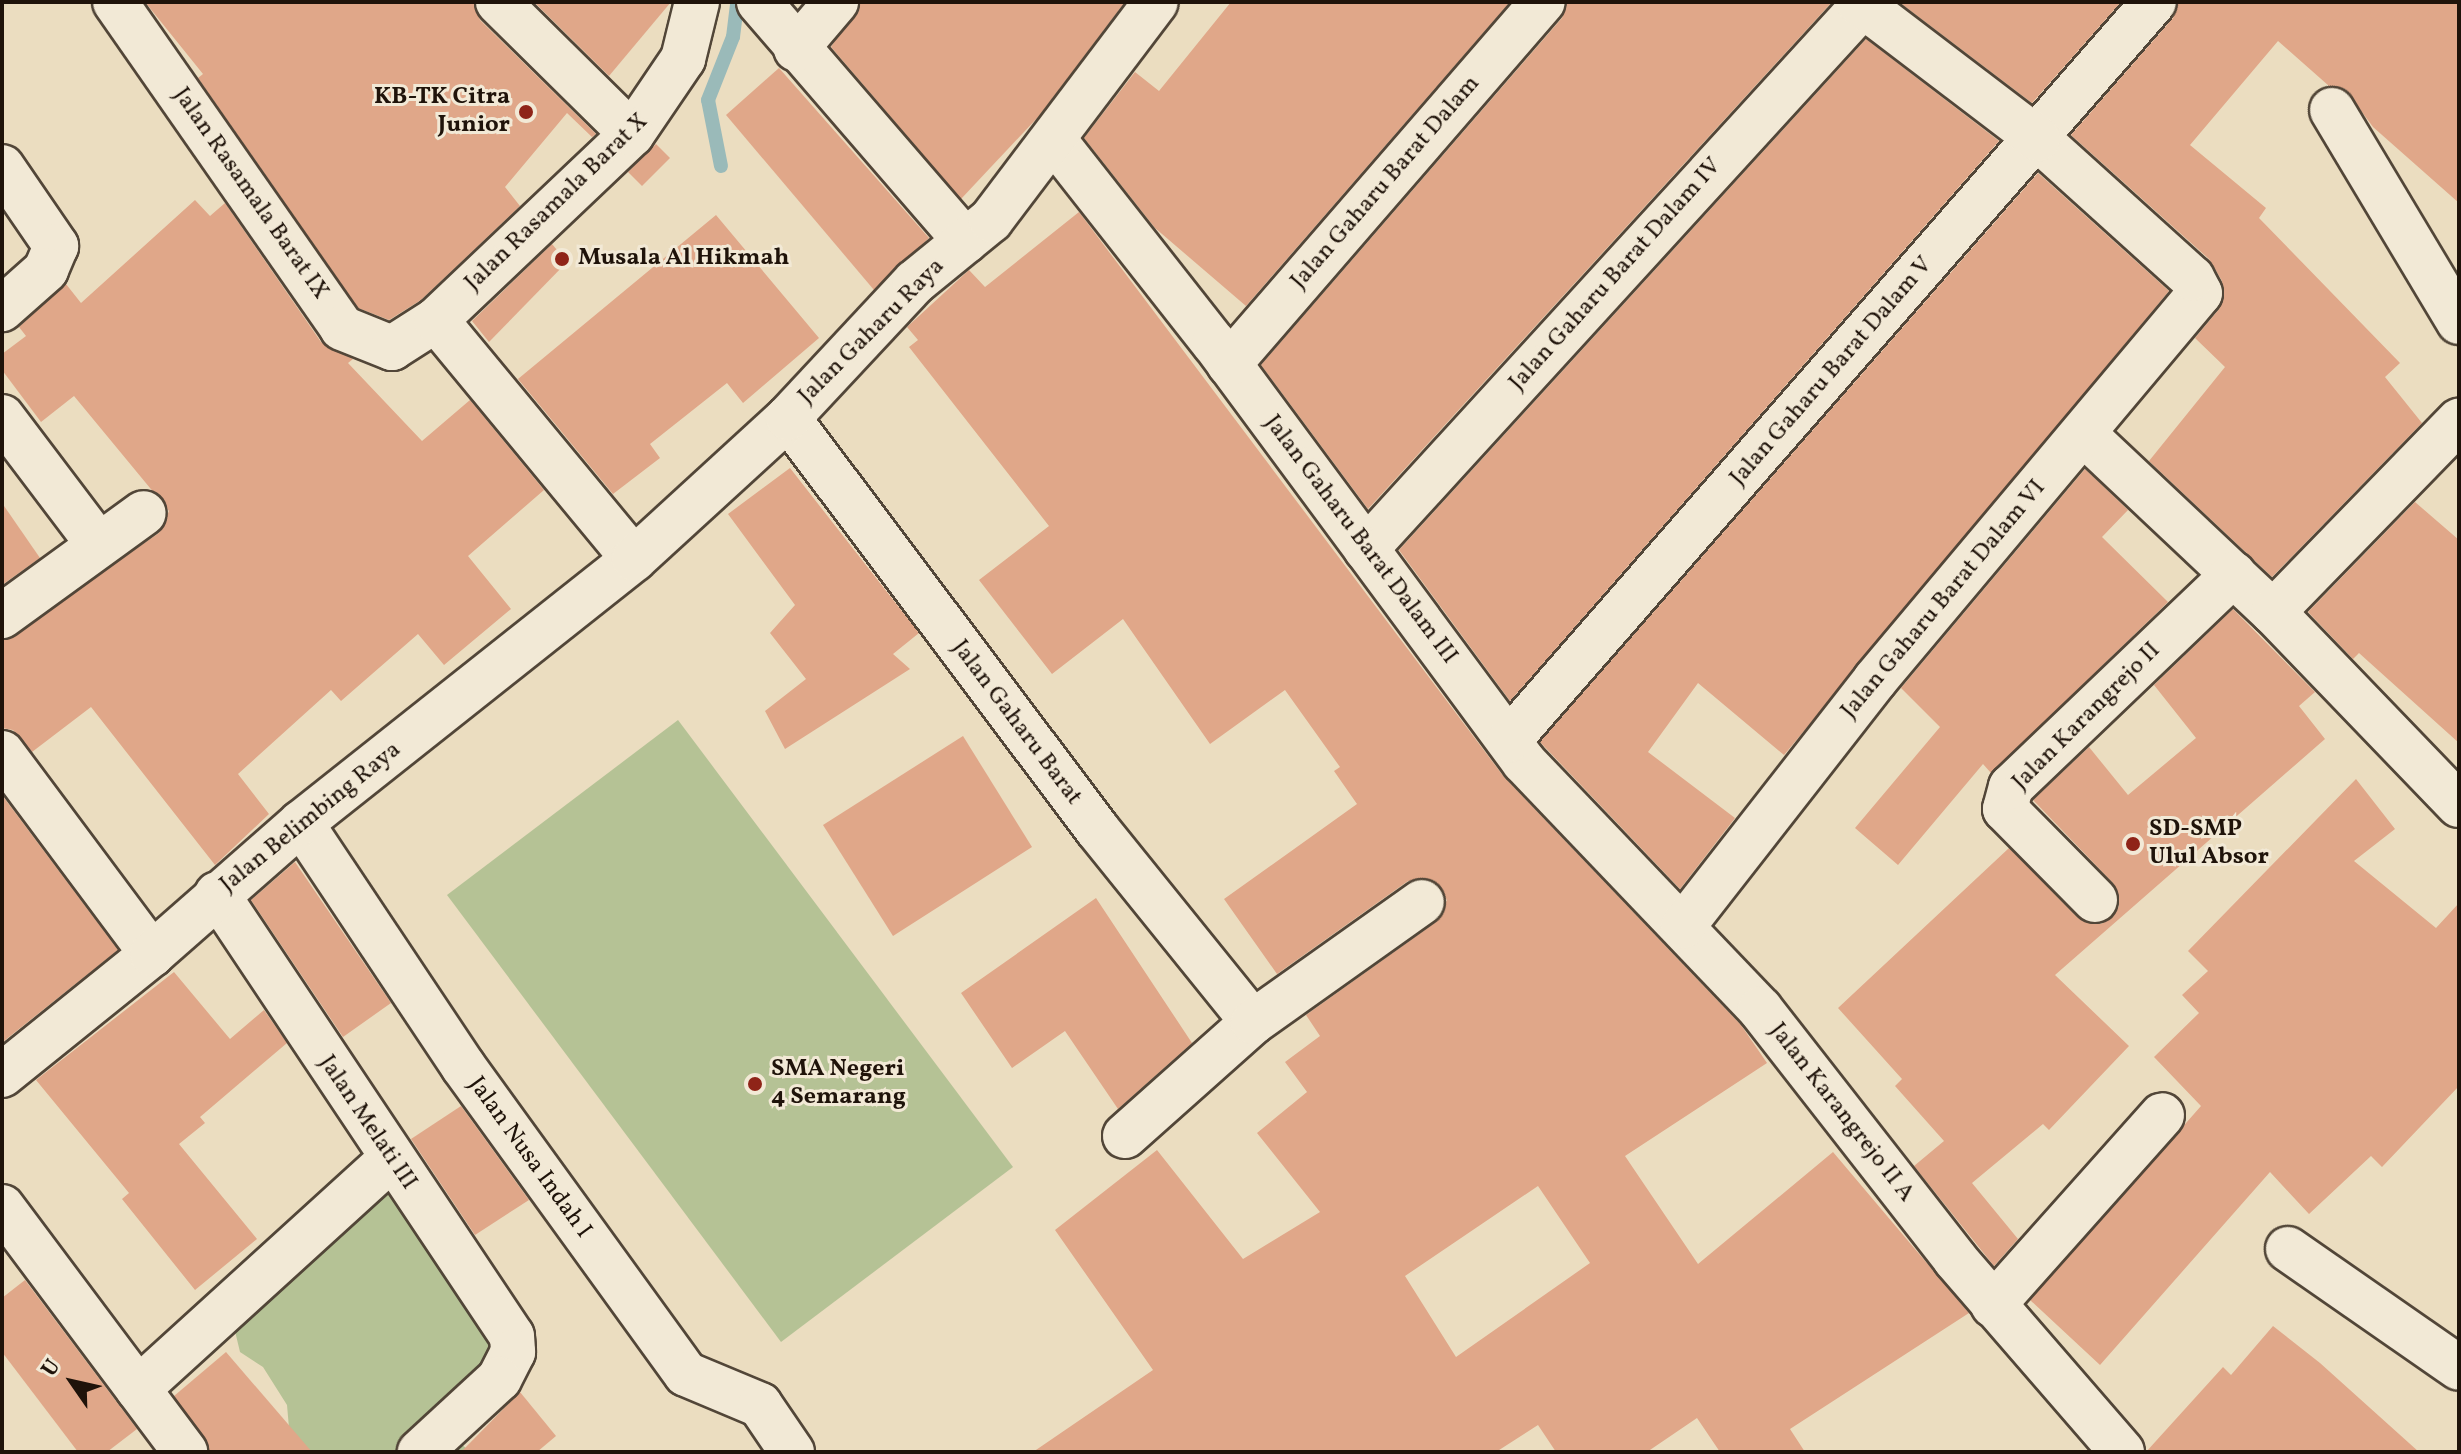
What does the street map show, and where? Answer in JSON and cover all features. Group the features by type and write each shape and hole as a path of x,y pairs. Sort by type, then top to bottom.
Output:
{"street":[{"name":"Jalan Rasamala Barat IX","path":"115,2 342,328 372,344 392,348 422,331"},
{"path":"498,2 632,134"},
{"name":"Jalan Rasamala Barat X","path":"422,331 632,134 683,59 697,2"},
{"path":"759,2 796,49 965,241"},
{"path":"796,49 836,2"},
{"name":"Jalan Gaharu Raya","path":"630,563 788,418 915,282 991,220 1156,2"},
{"name":"Jalan Gaharu Barat Dalam","path":"1229,364 1543,2"},
{"name":"Jalan Gaharu Barat Dalam V","path":"1509,740 2038,139 2154,2"},
{"path":"1863,3 2038,139"},
{"name":"Jalan Gaharu Barat Dalam IV","path":"1366,549 1863,3"},
{"path":"2332,110 2459,322"},
{"name":"Jalan Gaharu Barat Dalam VI","path":"1683,926 1875,680 2197,299 2199,285 2038,139"},
{"name":"Jalan Gaharu Barat Dalam III","path":"1054,140 1229,364 1509,740 1683,926"},
{"path":"2,167 56,246 46,270 2,309"},
{"path":"422,331 630,563"},
{"path":"2,417 98,544"},
{"name":"Jalan Gaharu Barat","path":"788,418 1097,829 1253,1022"},
{"path":"2084,434 2273,612 2459,805"},
{"path":"2273,612 2453,438"},
{"path":"2,616 144,513"},
{"name":"Jalan Belimbing Raya","path":"2,1075 152,954 301,823 630,563"},
{"name":"Jalan Karangrejo II","path":"2095,900 2005,809 2011,787 2234,574"},
{"path":"2,753 152,954"},
{"name":"Jalan Nusa Indah I","path":"301,823 463,1066 686,1374 760,1405 792,1452"},
{"name":"Jalan Melati III","path":"217,894 390,1160 512,1336 513,1352 499,1379 420,1452"},
{"path":"1125,1136 1253,1022 1422,902"},
{"name":"Jalan Karangrejo II A","path":"1683,926 1760,1009 1993,1305 2122,1452"},
{"path":"1993,1305 2162,1115"},
{"path":"138,1389 390,1160"},
{"path":"2,1207 185,1452"},
{"path":"2288,1249 2459,1368"}],"green space":[{"path":"678,720 1013,1167 781,1342 447,895"},
{"path":"394,1190 517,1337 456,1440 471,1452 252,1452 289,1428 287,1405 263,1367 240,1352 234,1327 345,1213"}],"building":[{"path":"145,2 474,2 480,20 596,134 592,137 567,113 505,187 520,206 421,300 389,320 358,308 198,78 203,74"},
{"path":"534,2 671,2 609,76"},
{"path":"860,2 1125,2 1039,116 961,199 831,47"},
{"path":"1231,2 1510,2 1246,306 1155,228 1084,138 1135,72 1159,91"},
{"path":"1567,2 1832,2 1368,509 1261,365 1562,18"},
{"path":"1899,2 2121,2 2032,103"},
{"path":"2178,2 2459,2 2459,203 2373,127 2345,89 2329,86 2278,41 2190,145 2266,208 2259,218 2400,363 2385,377 2422,423 2272,577 2149,461 2225,367 2195,338 2220,308 2222,281 2209,259 2071,135 2173,18"},
{"path":"1866,39 1999,141 1510,701 1399,550"},
{"path":"779,68 929,238 874,290 726,115"},
{"path":"656,144 670,158 642,186 628,172"},
{"path":"2038,173 2169,291 1784,755 1698,683 1648,752 1735,818 1680,889 1540,742"},
{"path":"195,200 210,216 225,203 321,342 353,359 348,363 422,441 470,400 544,490 468,556 511,609 444,665 418,634 341,701 331,690 238,774 269,814 215,865 91,707 32,752 13,730 2,728 2,641 159,533 169,511 74,396 41,422 2,370 2,354 26,336 19,327 66,284 81,303"},
{"path":"1079,212 1504,777 1741,1025 1767,1063 1625,1156 1698,1264 1833,1152 1969,1313 1790,1429 1805,1452 1720,1452 1697,1418 1647,1452 1556,1452 1538,1425 1496,1452 1033,1452 1153,1370 1055,1230 1157,1150 1243,1259 1320,1212 1257,1133 1307,1092 1285,1062 1320,1036 1306,1015 1436,922 1447,900 1433,880 1408,881 1277,974 1224,899 1357,804 1334,771 1340,767 1285,690 1210,744 1123,619 1052,674 979,580 1049,526 909,347 918,340 907,327 969,270 985,287","holes":["1538,1186 1590,1263 1456,1357 1405,1276"]},
{"path":"716,215 819,338 743,403 727,383 650,444 660,458 613,494 518,379"},
{"path":"552,244 567,262 489,342 472,321"},
{"path":"790,468 919,633 893,654 910,669 785,749 765,711 806,679 770,633 795,605 728,514"},
{"path":"2085,469 2128,510 2102,537 2168,602 1991,773 1983,764 1898,865 1855,828 1940,727 1901,688"},
{"path":"2415,502 2459,540 2459,743 2359,653 2353,659 2308,612"},
{"path":"2,503 40,558 2,585"},
{"path":"2233,609 2315,692 2299,706 2325,739 2055,975 2129,1046 2049,1130 2043,1124 1972,1183 2018,1239 1994,1266 1914,1166 1944,1141 1895,1086 1902,1079 1838,1008 2009,848 2078,918 2101,924 2113,917 2119,906 2113,883 2033,800 2089,747 2128,795 2196,738 2154,685"},
{"path":"963,736 1032,847 893,936 823,825"},
{"path":"2356,779 2395,829 2354,861 2436,928 2459,903 2459,1086 2382,1167 2371,1156 2309,1214 2270,1172 2100,1365 2030,1300 2201,1106 2154,1057 2199,1013 2182,995 2208,971 2188,951"},
{"path":"2,795 118,950 4,1041 2,1038"},
{"path":"295,862 391,1003 343,1037 251,900"},
{"path":"1096,898 1192,1043 1118,1109 1065,1031 1012,1068 961,993"},
{"path":"174,972 230,1039 264,1010 287,1043 200,1117 205,1123 179,1144 257,1239 195,1290 122,1199 129,1193 36,1080"},
{"path":"461,1106 529,1200 475,1235 411,1139"},
{"path":"25,1280 137,1429 107,1452 78,1452 2,1352 2,1298"},
{"path":"2273,1326 2320,1363 2419,1452 2146,1452 2223,1367 2231,1375"},
{"path":"226,1352 312,1452 210,1452 174,1396"},
{"path":"520,1392 556,1436 537,1452 461,1452"}],"waterway":[{"path":"721,166 708,100 733,37 737,2"}],"place":[{"name":"KB-TK Citra Junior","path":"526,112"},
{"name":"Musala Al Hikmah","path":"562,259"},
{"name":"SD-SMP Ulul Absor","path":"2133,844"},
{"name":"SMA Negeri 4 Semarang","path":"755,1084"}]}
